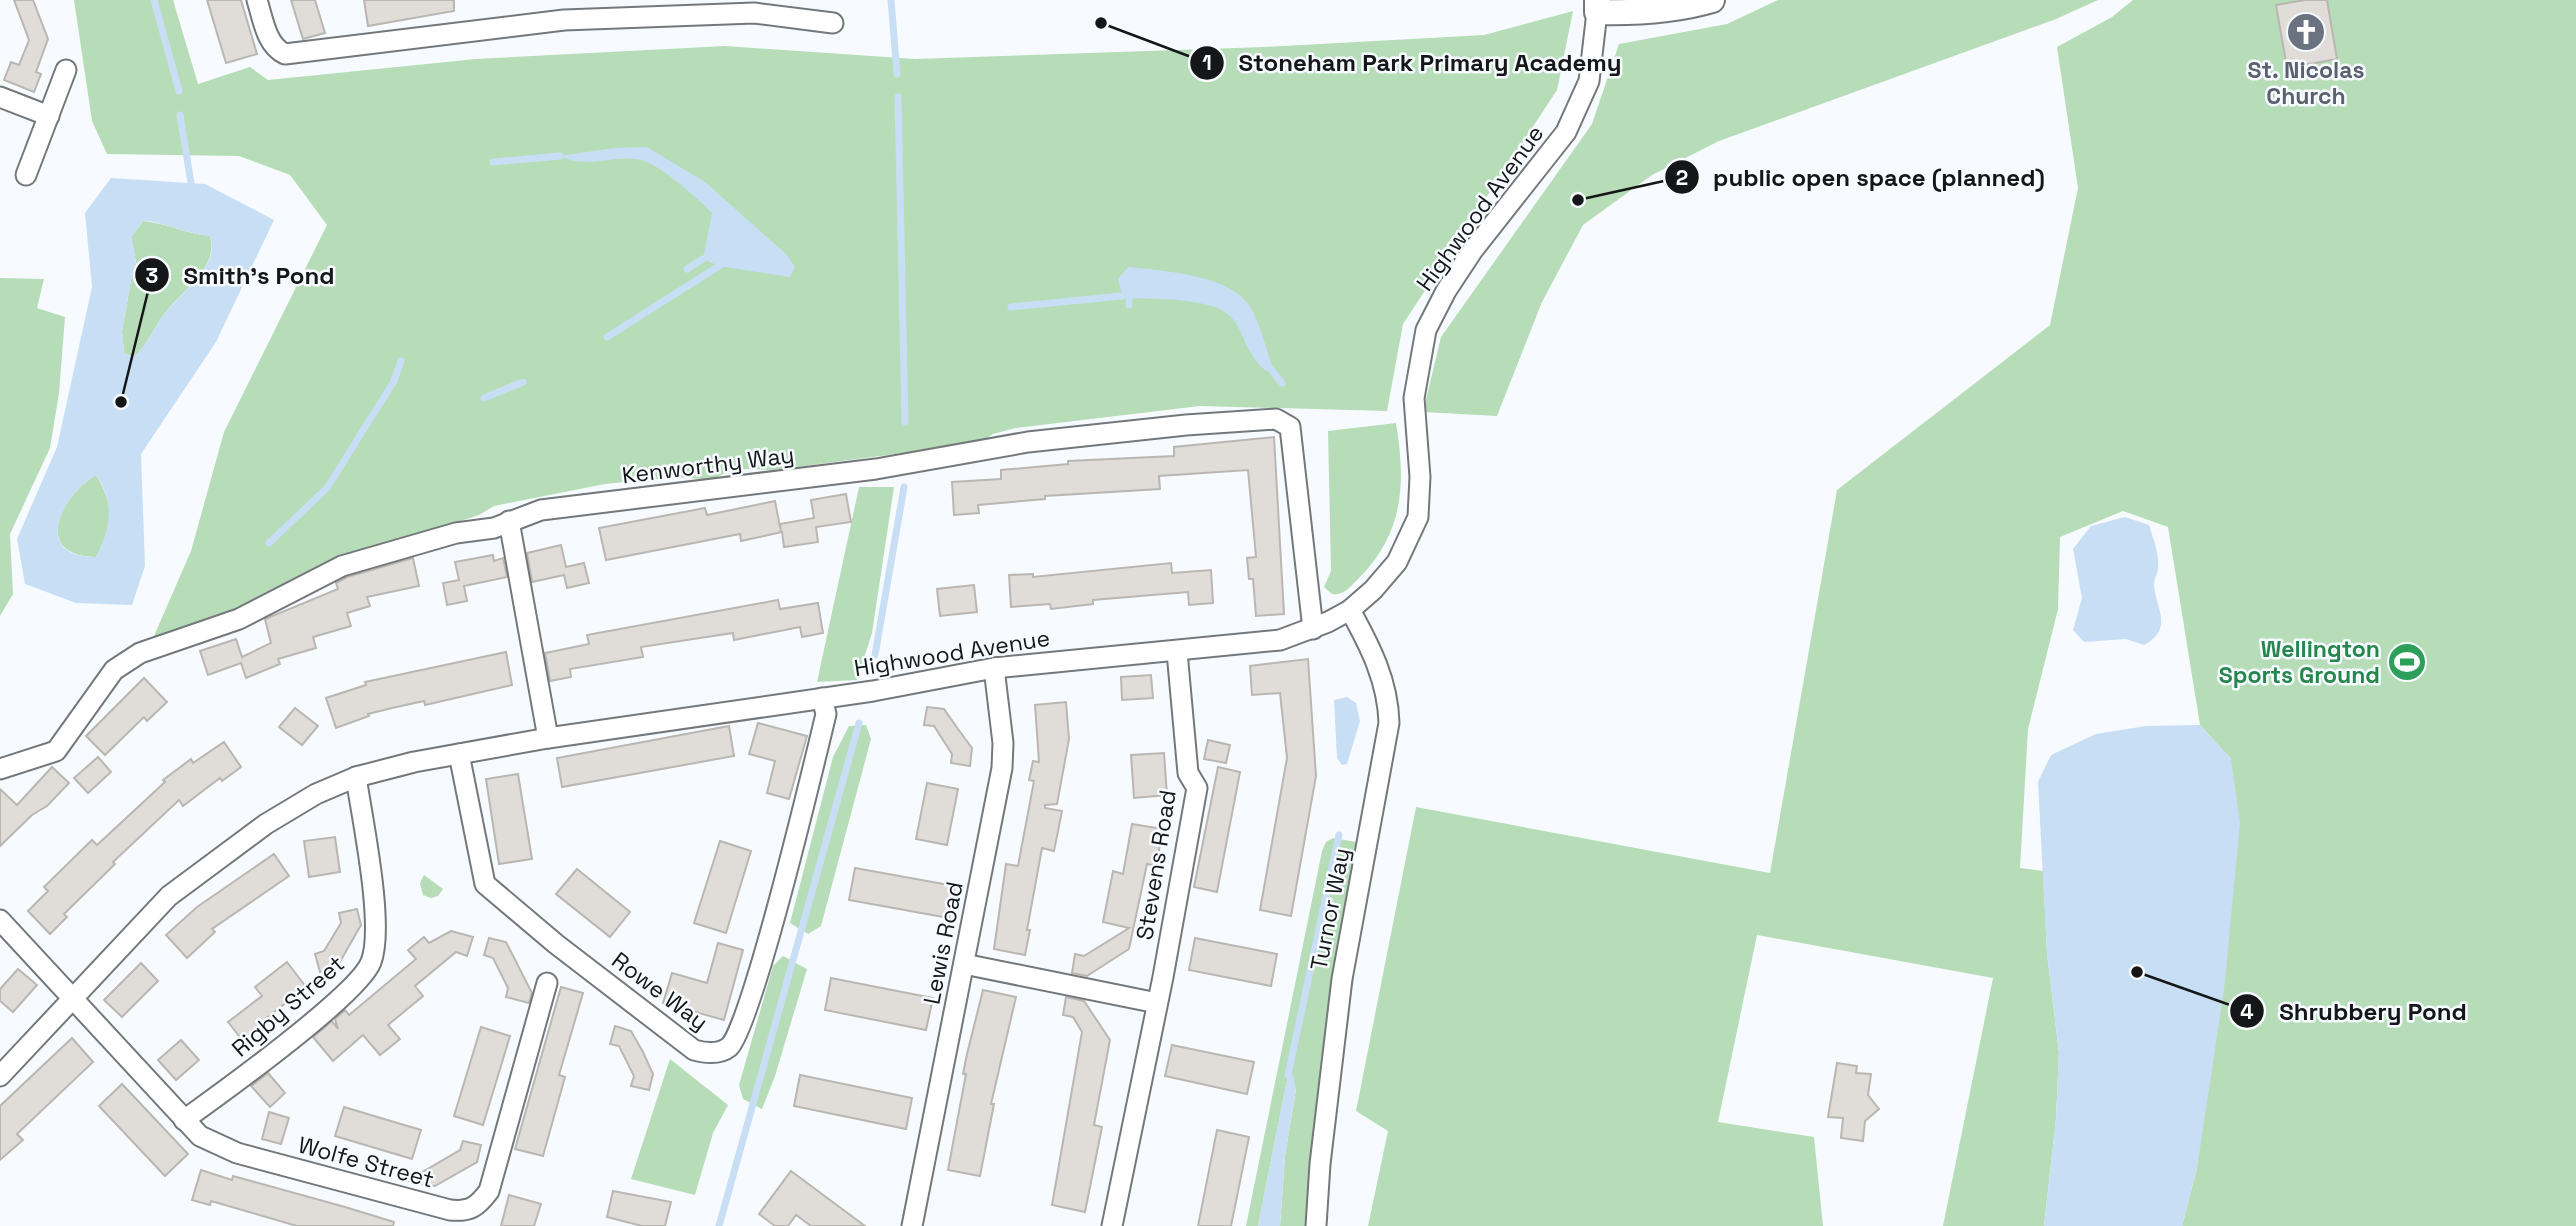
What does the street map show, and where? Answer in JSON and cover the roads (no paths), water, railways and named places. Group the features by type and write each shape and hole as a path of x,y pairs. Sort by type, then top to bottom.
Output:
{"street":[{"path":"257,0 268,36 276,50 285,54 564,20 755,7 833,23"},
{"path":"1597,6 1671,9 1712,0"},
{"name":"Highwood Avenue","path":"0,1076 169,897 266,824 316,794 356,777 548,738 822,698 994,668 1280,640 1313,629 1350,610 1374,590 1397,562 1418,517 1420,477 1414,398 1426,330 1446,291 1473,250 1545,162 1570,125 1590,81 1597,6"},
{"path":"26,175 66,70"},
{"path":"0,96 49,116"},
{"name":"Kenworthy Way","path":"0,769 56,751 114,670 141,653 239,619 342,566 456,533 494,528 541,510 876,469 1028,442 1186,425 1276,419 1287,425 1293,436 1313,629"},
{"path":"509,521 548,738"},
{"name":"Turnor Way","path":"1316,1226 1320,1164 1342,979 1389,723 1378,665 1350,610"},
{"name":"Stevens Road","path":"1112,1226 1196,789 1188,773 1177,652"},
{"name":"Lewis Road","path":"912,1226 1003,758 994,668"},
{"name":"Rowe Way","path":"459,754 485,884 556,944 694,1050 707,1054 720,1052 731,1046 741,1027 771,927 826,714 822,698"},
{"name":"Rigby Street","path":"184,1120 312,1021 363,976 371,963 376,944 372,881 356,777"},
{"name":"Wolfe Street","path":"0,920 184,1120 214,1145 450,1210 467,1212 478,1206 496,1172 547,983"},
{"path":"964,964 1157,1003"}],"water":[{"path":"647,147 705,182 786,254 795,267 790,277 719,266 703,259 712,213 678,183 649,163 631,159 581,162 560,156 614,148"},
{"path":"111,178 205,184 274,220 216,342 141,454 145,566 132,605 76,603 25,584 17,539 57,447 92,287 85,213","holes":["143,221 210,236 212,248 204,270 169,308 134,357 124,353 122,331 131,280 137,267 131,237","96,475 106,495 109,515 105,536 96,557 76,554 64,547 58,536 58,524 63,510 83,484"]},
{"path":"1128,267 1196,276 1230,289 1243,298 1252,310 1272,366 1266,371 1259,364 1235,322 1221,310 1179,300 1123,298 1118,279"},
{"path":"2125,517 2149,525 2158,558 2154,585 2161,625 2153,639 2144,645 2126,639 2084,642 2073,630 2082,598 2073,549 2091,526"},
{"path":"1347,697 1356,703 1360,721 1347,764 1342,765 1337,758 1334,700"},
{"path":"2200,725 2231,759 2240,823 2224,990 2197,1168 2182,1226 2044,1226 2056,1119 2059,1052 2047,954 2038,782 2051,755 2096,734 2146,726"},
{"path":"1288,1075 1293,1075 1296,1089 1285,1156 1280,1226 1258,1226"}],"waterway":[{"path":"154,0 179,91"},
{"path":"891,0 897,74"},
{"path":"898,97 905,422"},
{"path":"180,115 191,183"},
{"path":"493,162 560,156"},
{"path":"687,269 703,259"},
{"path":"607,337 719,266"},
{"path":"1011,307 1122,296"},
{"path":"1129,298 1129,305"},
{"path":"269,543 327,488 394,381 401,361"},
{"path":"1270,368 1282,383"},
{"path":"484,398 523,382"},
{"path":"875,655 904,487"},
{"path":"719,1226 859,723"},
{"path":"1288,1075 1339,835"}],"place":[{"name":"Stoneham Park Primary Academy","path":"1101,23"},
{"name":"St. Nicolas Church","path":"2306,32"},
{"name":"public open space (planned)","path":"1578,200"},
{"name":"Smith's Pond","path":"121,402"},
{"name":"Wellington Sports Ground","path":"2407,662"},
{"name":"Shrubbery Pond","path":"2137,972"}]}
